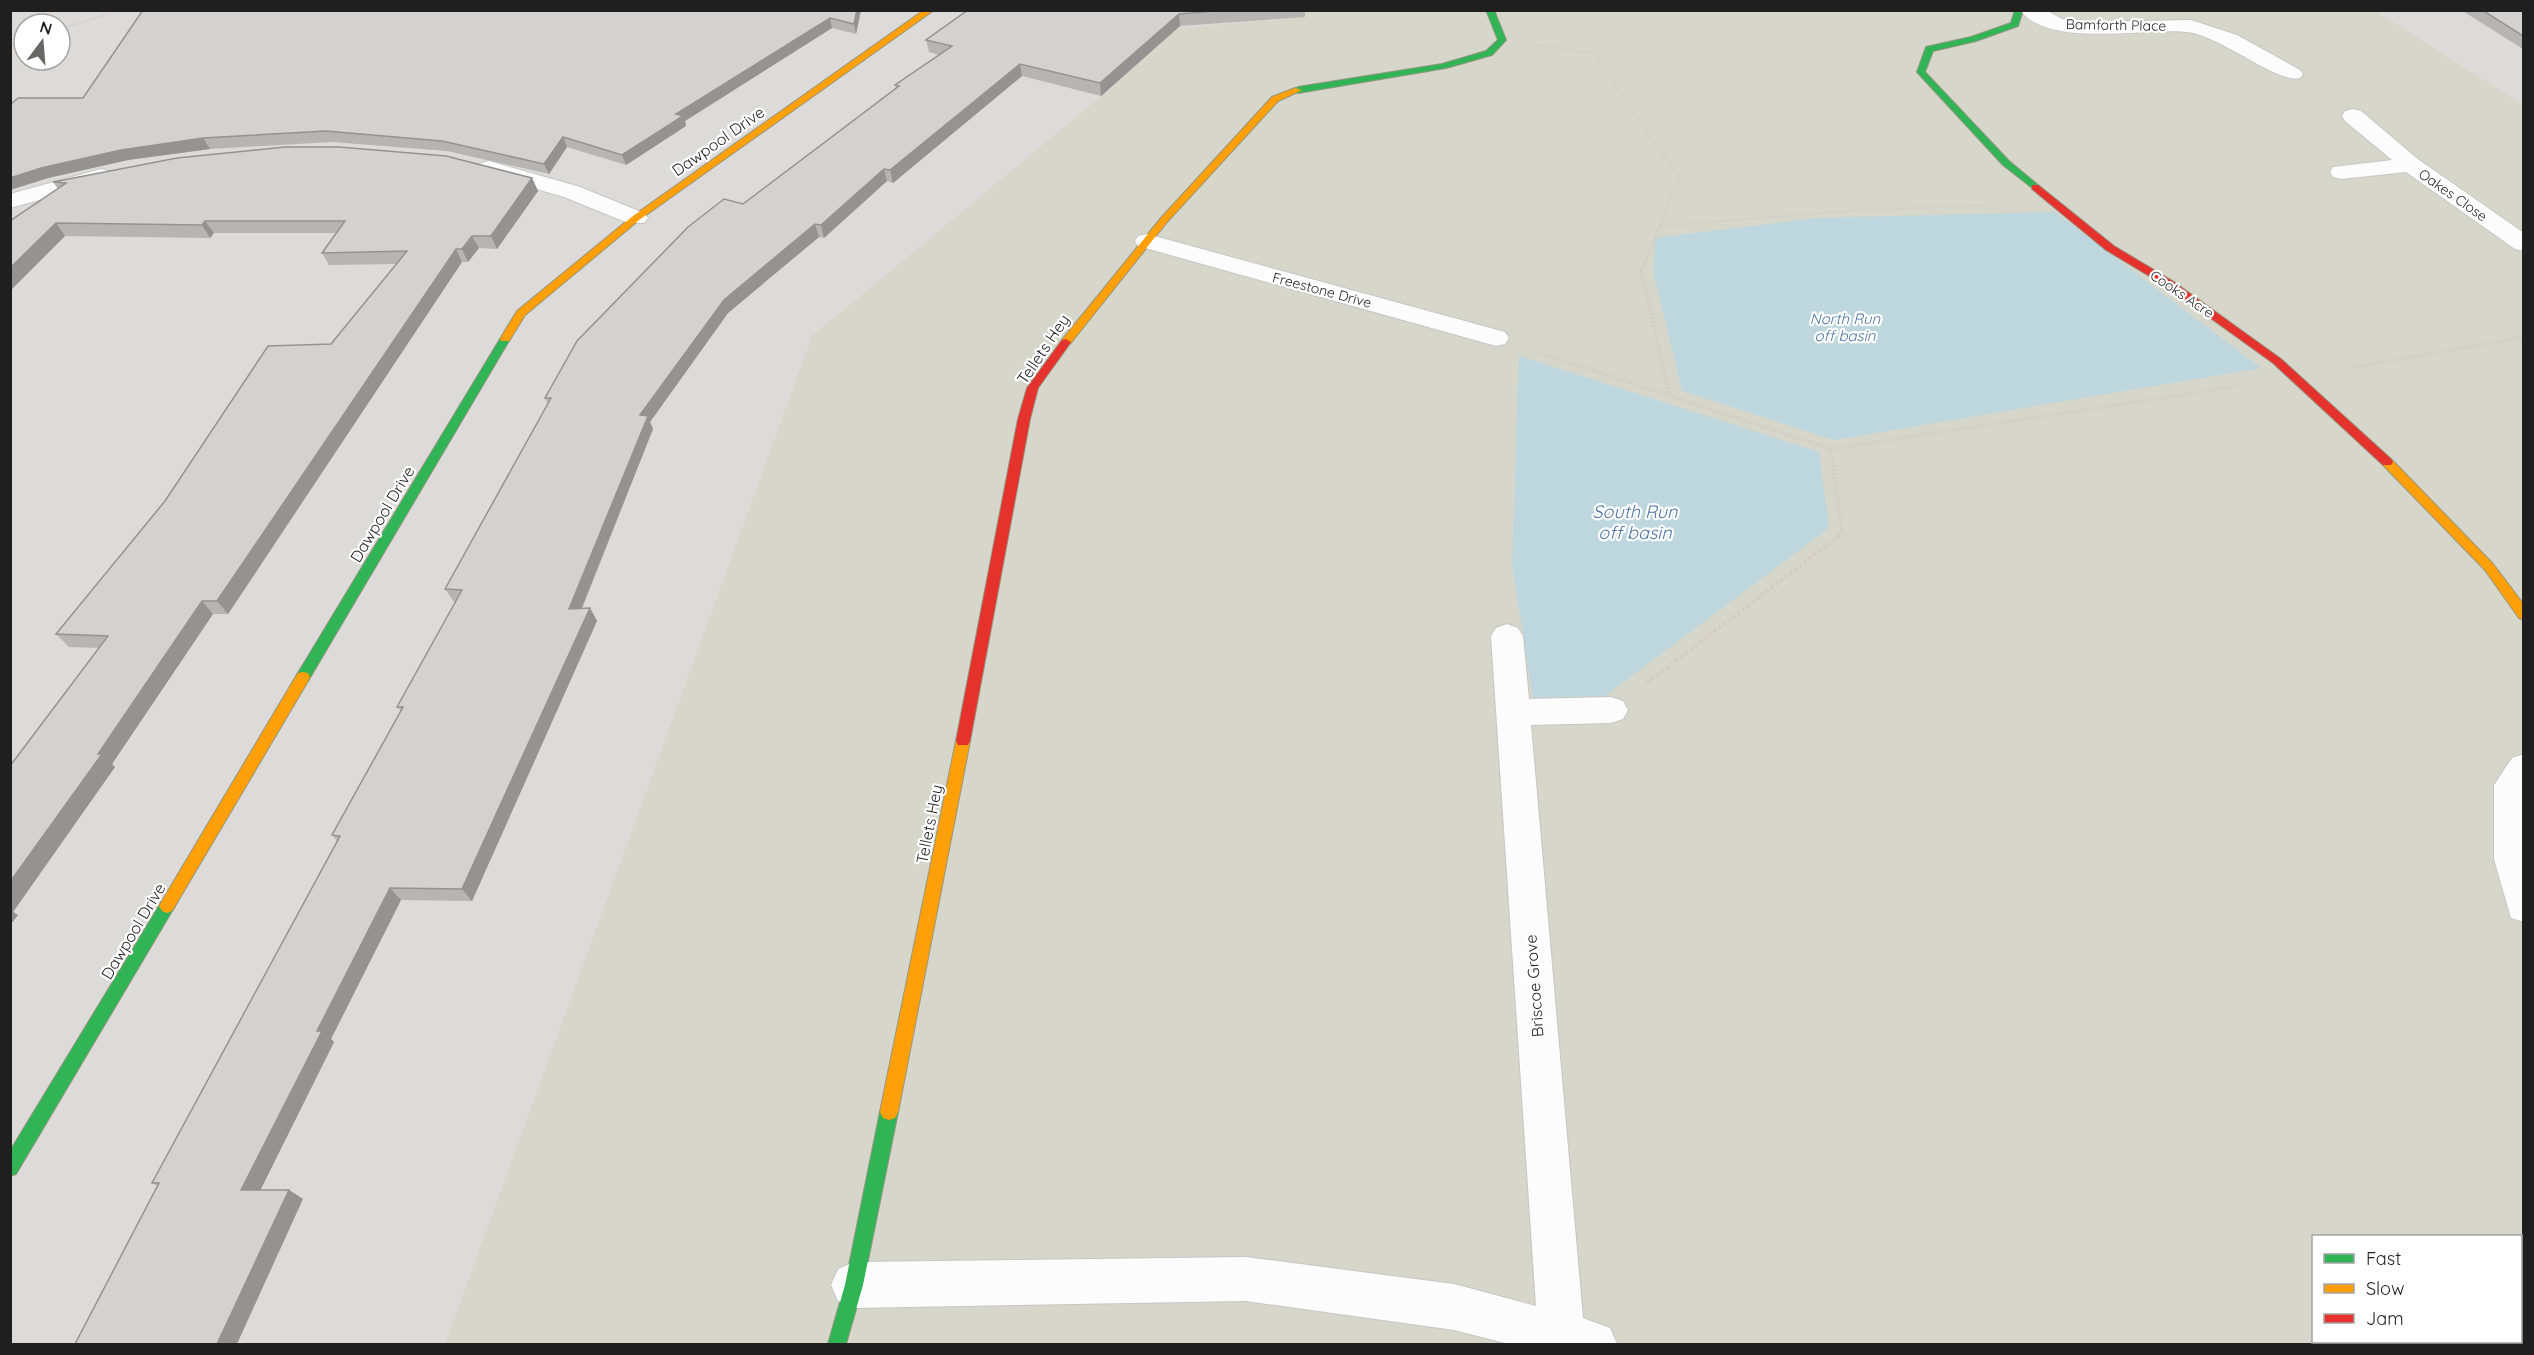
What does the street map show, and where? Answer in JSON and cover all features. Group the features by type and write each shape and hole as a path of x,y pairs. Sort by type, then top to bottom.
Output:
{"street":[{"name":"Dawpool Drive","path":"10,1168 521,313 636,218 930,10"},
{"path":"1490,10 1502,40"},
{"name":"Cooks Acre","path":"2019,10 2015,24 1973,39 1929,49 1921,72 2006,163 2110,248 2170,284 2295,378 2377,451 2490,567 2523,615"},
{"name":"Bamforth Place","path":"2030,10 2058,25 2096,28 2213,24 2230,39 2293,74"},
{"name":"Tellets Hey","path":"837,1344 854,1285 1024,419 1033,388 1057,353 1147,241 1275,99 1300,89 1443,66 1490,53 1502,40"},
{"path":"2353,116 2411,165"},
{"path":"465,164 506,172 572,192 636,218"},
{"name":"Oakes Close","path":"2341,172 2411,165 2523,244"},
{"path":"14,200 121,172"},
{"name":"Freestone Drive","path":"1147,241 1496,338"},
{"name":"Briscoe Grove","path":"1507,636 1577,1340"},
{"path":"1513,712 1611,710"},
{"path":"2523,768 2512,785 2512,860 2523,906"},
{"path":"854,1285 1246,1279 1454,1307 1577,1340"}],"path":[{"path":"72,25 122,10"},
{"path":"1502,40 1594,53 1679,178 1641,272 1670,396"},
{"path":"1660,226 1860,210 2053,202"},
{"path":"1496,338 1831,449 2295,378 2523,337"},
{"path":"1611,710 1844,532 1831,449"}],"shaded area":[{"path":"1303,10 2376,11 2523,105 2523,1344 445,1344 812,336 1098,99 1177,28 1305,17"},
{"path":"11,11 2523,11 2523,1344 11,1344"}],"water":[{"name":"North Run off basin","path":"2055,212 2261,368 1834,440 1682,391 1654,275 1655,238 1816,218"},
{"name":"South Run off basin","path":"1519,356 1819,452 1829,528 1605,696 1533,698 1512,565"}],"building":[{"path":"143,10 857,10 854,24 830,18 676,114 683,116 622,155 563,137 544,164 442,141 326,131 203,138 121,150 41,168 10,178 10,105 18,98 83,98"},
{"path":"968,10 1227,10 1179,14 1100,83 1020,64 890,170 884,169 821,225 815,224 724,300 640,415 648,416 569,609 590,608 462,889 390,888 317,1031 322,1031 241,1190 289,1190 217,1344 75,1344 159,1183 152,1183 340,836 332,835 403,707 397,707 462,590 445,589 551,398 545,398 577,341 688,227 724,199 743,204 899,86 895,85 952,46 926,40"},
{"path":"2482,10 2523,10 2523,36"},
{"path":"285,147 339,147 446,156 532,178 491,236 472,236 462,249 456,249 217,601 202,601 98,754 102,754 10,882 10,766 108,636 56,634 165,501 268,346 331,344 407,251 322,253 345,221 205,221 202,225 56,223 10,268 10,221 66,183 53,182 177,158"}],"traffic: fast":[{"path":"1298,90 1443,66 1489,53 1502,40 1490,10"},
{"path":"2019,10 2015,24 1973,39 1929,49 1921,72 2006,163 2035,187"},
{"path":"303,677 505,339"},
{"path":"10,1168 167,906"},
{"path":"837,1344 854,1285 889,1112"}],"traffic: slow":[{"path":"505,339 521,313 636,218 930,10"},
{"path":"1066,342 1164,220 1275,99 1298,90"},
{"path":"2387,462 2489,567 2524,615"},
{"path":"167,906 303,677"},
{"path":"889,1112 963,741"}],"traffic: jam":[{"path":"2035,187 2110,248 2170,284 2277,361 2387,462"},
{"path":"963,741 1024,419 1033,388 1066,342"}]}
